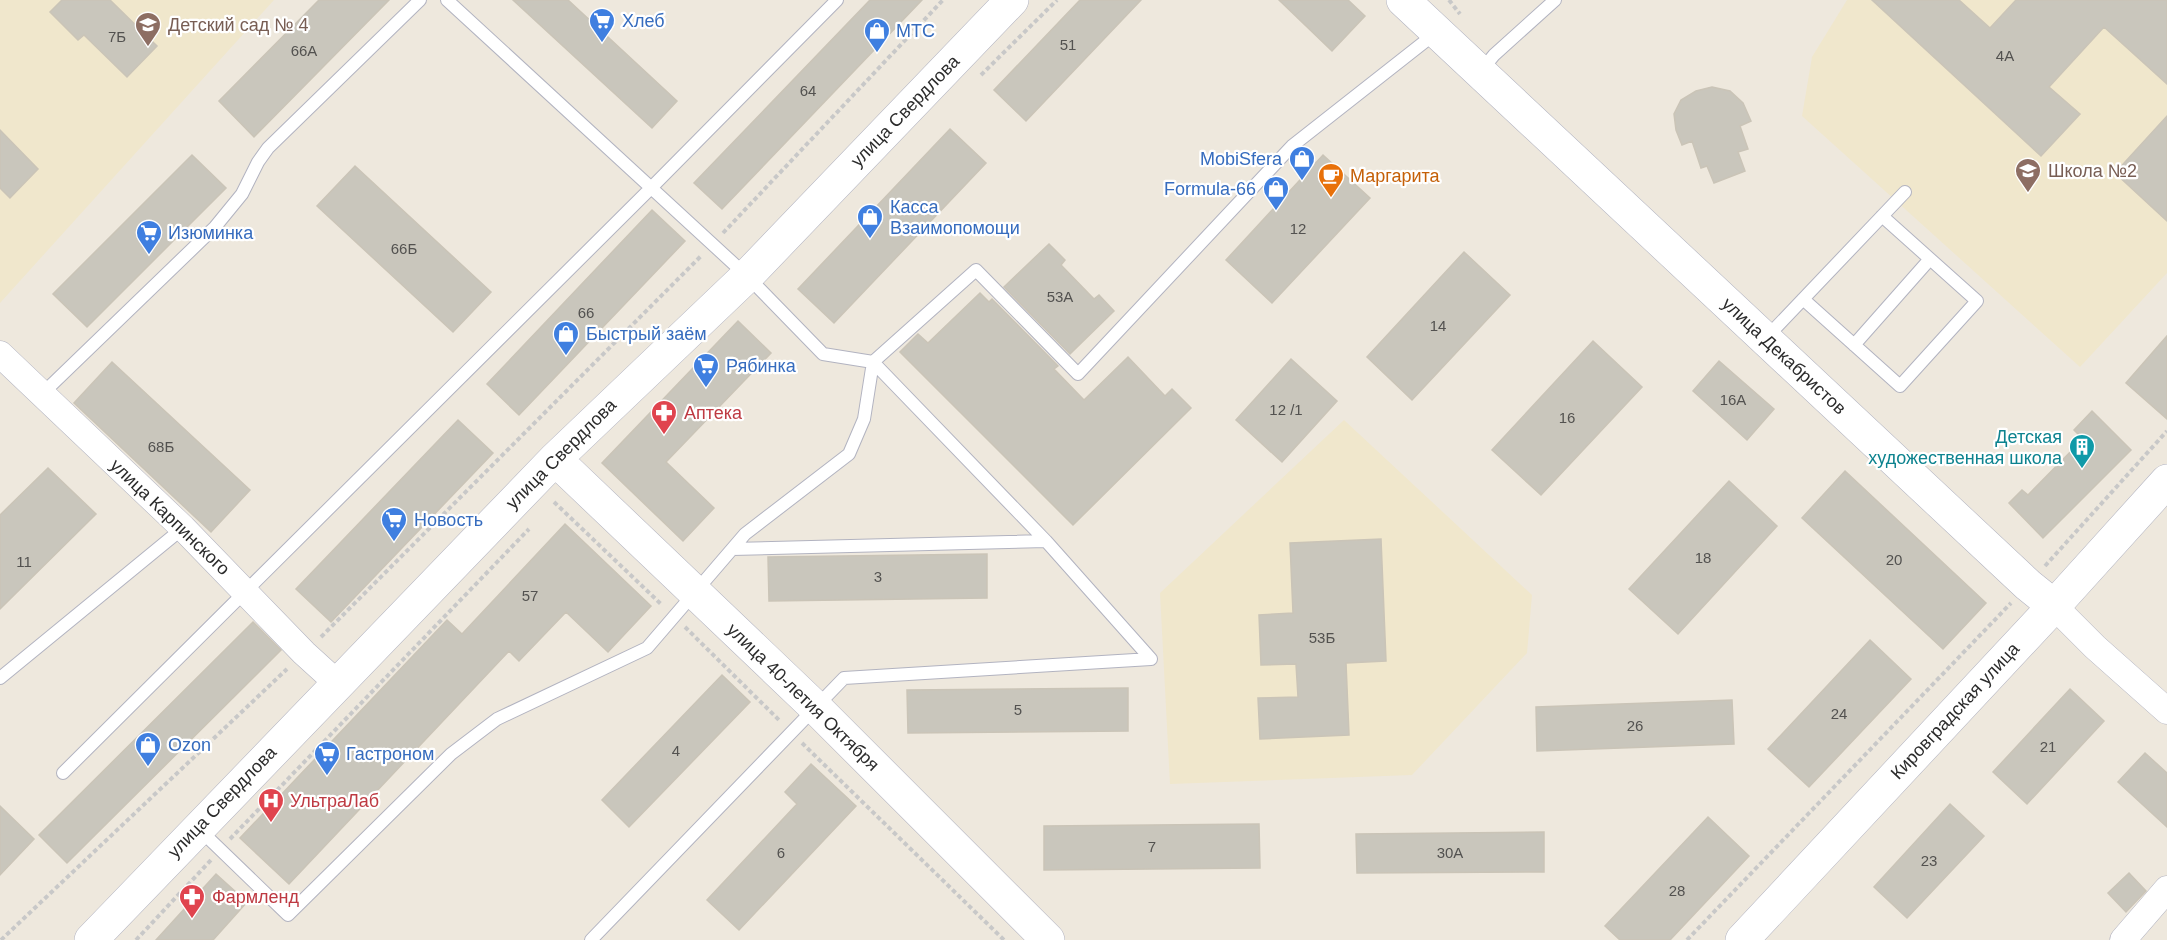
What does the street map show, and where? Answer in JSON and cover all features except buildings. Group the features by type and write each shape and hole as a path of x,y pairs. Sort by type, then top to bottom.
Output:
{"street":[{"name":"улица Свердлова","path":"91,940 555,459 747,276 1012,0"},
{"name":"улица Декабристов","path":"1402,0 2028,585 2054,606 2095,647 2167,711"},
{"name":"улица Карпинского","path":"0,354 183,528 304,653 337,683"},
{"name":"улица 40-летия Октября","path":"555,459 814,706 1048,940"},
{"name":"Кировградская улица","path":"1742,940 2054,606 2167,481"},
{"path":"2123,940 2167,889"}],"lane":[{"path":"41,395 215,227 242,194 258,162 268,148 420,0"},
{"path":"447,0 747,276 823,354 873,363 1046,541 1151,658 844,678 814,706 591,940"},
{"path":"63,773 837,0"},
{"path":"1480,72 1494,55 1555,0"},
{"path":"198,828 288,915 451,754 497,719 646,648 746,534 849,454 864,419 873,363 976,270 1078,374 1292,146 1437,32"},
{"path":"1766,339 1905,192"},
{"path":"1803,299 1900,386 1977,301 1882,216"},
{"path":"1854,345 1930,259"},
{"path":"0,678 183,528"},
{"path":"732,549 1046,541"}],"path":[{"path":"1,940 304,653 713,244 943,0"},
{"path":"1687,940 2028,585 2167,431"}],"shaded area":[{"path":"0,0 274,0 0,303"},
{"name":"Школа №2","path":"1847,0 2167,0 2167,273 2080,367 1802,116 1812,57"},
{"path":"1344,420 1532,595 1527,653 1412,775 1170,784 1160,593"}],"place":[{"name":"Хлеб","path":"602,44"},
{"name":"Детский сад № 4","path":"148,48"},
{"name":"МТС","path":"877,54"},
{"name":"MobiSfera","path":"1302,182"},
{"name":"Школа №2","path":"2028,194"},
{"name":"Маргарита","path":"1331,199"},
{"name":"Formula-66","path":"1276,212"},
{"name":"Касса Взаимопомощи","path":"870,240"},
{"name":"Изюминка","path":"149,256"},
{"name":"Быстрый заём","path":"566,357"},
{"name":"Рябинка","path":"706,389"},
{"name":"Аптека","path":"664,436"},
{"name":"Детская художественная школа","path":"2082,470"},
{"name":"Новость","path":"394,543"},
{"name":"Ozon","path":"148,768"},
{"name":"Гастроном","path":"327,777"},
{"name":"УльтраЛаб","path":"271,824"},
{"name":"Фармленд","path":"192,920"}]}
